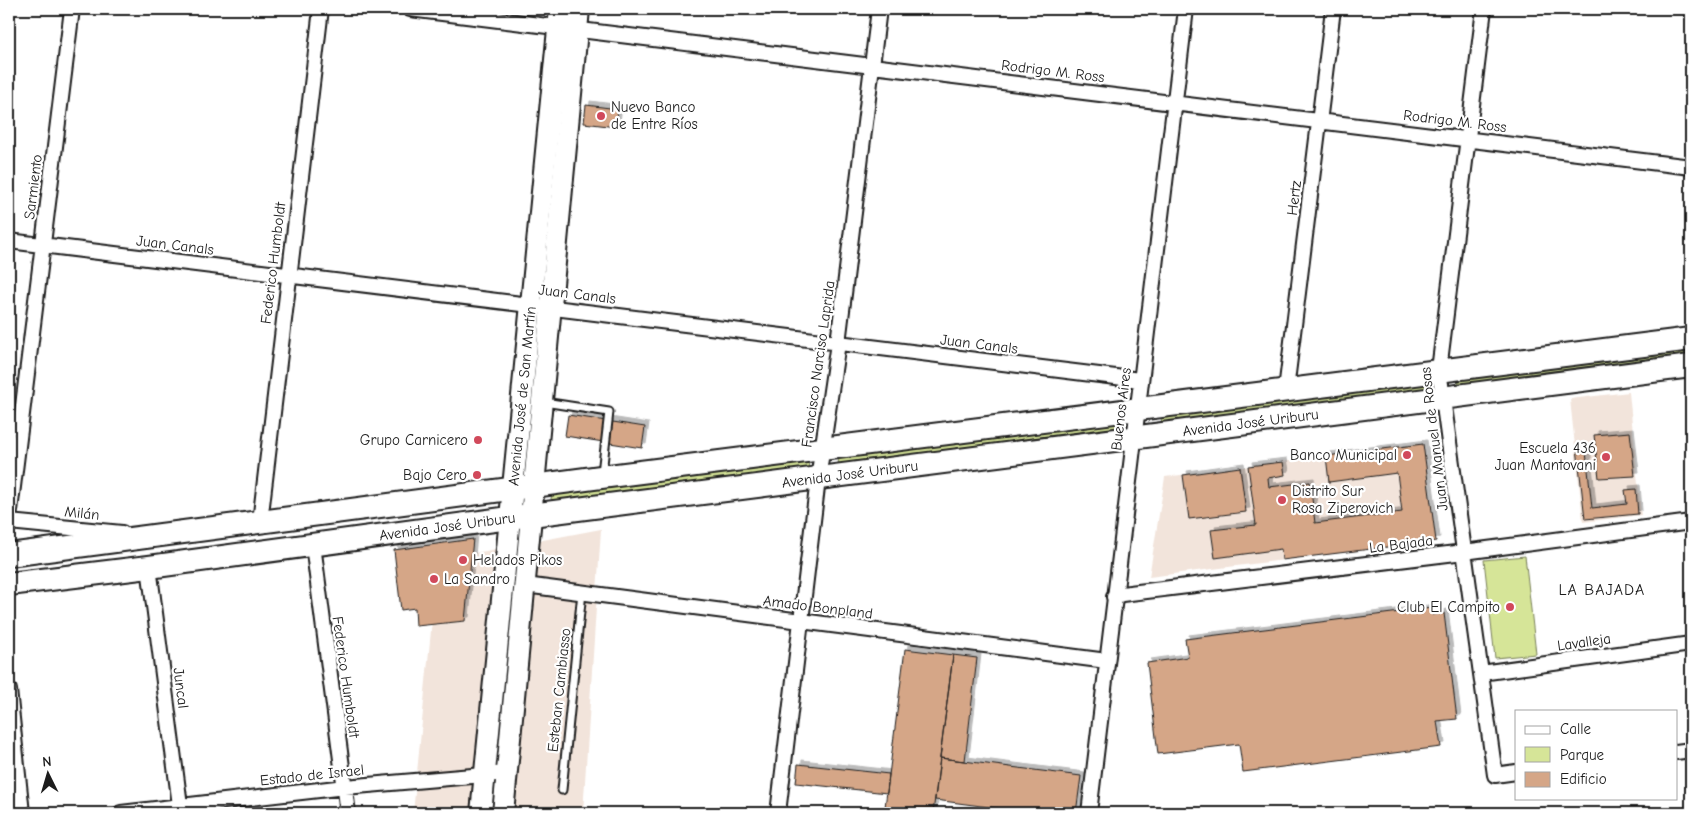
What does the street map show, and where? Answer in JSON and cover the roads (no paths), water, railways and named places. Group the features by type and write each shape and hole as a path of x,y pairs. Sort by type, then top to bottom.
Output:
{"main road":[{"name":"Avenida José de San Martín","path":"481,813 520,516 565,21 579,9"},
{"name":"Avenida José de San Martín","path":"523,487 542,401 540,306"},
{"name":"Avenida José Uriburu","path":"9,555 523,487 1691,339"},
{"name":"Avenida José Uriburu","path":"9,584 150,567 520,516 1691,366"},
{"name":"Avenida José de San Martín","path":"503,813 525,585 520,516"}],"street":[{"name":"Sarmiento","path":"9,520 72,9"},
{"name":"Federico Humboldt","path":"260,522 321,9"},
{"name":"Rodrigo M. Ross","path":"410,9 565,21 872,65 1691,167"},
{"name":"Francisco Narciso Laprida","path":"778,813 818,479 838,343 879,9"},
{"name":"Buenos Aires","path":"1089,813 1186,9"},
{"name":"Hertz","path":"1286,390 1333,9"},
{"name":"Juan Manuel de Rosas","path":"1484,9 1440,370 1495,775 1515,772"},
{"name":"Juan Canals","path":"9,241 1140,380"},
{"name":"Milán","path":"9,520 153,536"},
{"name":"La Bajada","path":"1114,597 1132,593 1691,522"},
{"name":"Federico Humboldt","path":"313,545 348,813"},
{"name":"Juncal","path":"150,567 181,810"},
{"name":"Amado Bonpland","path":"525,585 1107,661"},
{"name":"Lavalleja","path":"1481,673 1691,644"},
{"path":"9,690 22,813"},
{"path":"1678,752 1691,750"},
{"name":"Estado de Israel","path":"121,813 181,810 345,787 507,773"}],"lane":[{"path":"542,401 609,412 601,477"},
{"name":"Esteban Cambiasso","path":"562,790 582,592"}],"place":[{"name":"Nuevo Banco de Entre Ríos","path":"601,116"},
{"name":"Grupo Carnicero","path":"478,440"},
{"name":"Banco Municipal","path":"1407,455"},
{"name":"Escuela 436 Juan Mantovani","path":"1606,457"},
{"name":"Bajo Cero","path":"477,475"},
{"name":"Distrito Sur Rosa Ziperovich","path":"1282,500"},
{"name":"Helados Pikos","path":"463,560"},
{"name":"La Sandro","path":"434,579"},
{"name":"Club El Campito","path":"1510,607"}],"district":[{"name":"LA BAJADA","path":"1602,590"}]}
